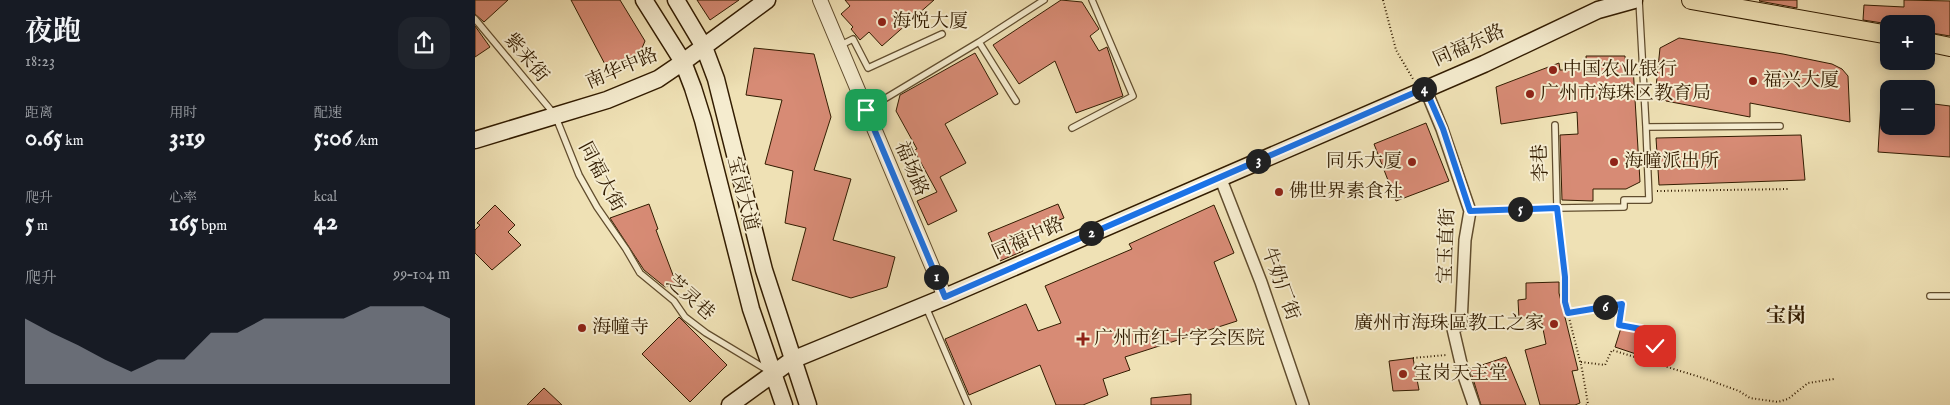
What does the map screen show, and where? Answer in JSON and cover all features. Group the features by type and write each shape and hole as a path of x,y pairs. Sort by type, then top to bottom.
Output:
{"main road":[{"name":"宝岗大道","path":"644,0 683,62 703,120 739,264 783,405"},
{"name":"宝岗大道","path":"676,0 704,47 716,79 760,254 792,360 808,405"},
{"name":"南华中路","path":"475,140 607,100 657,79 767,0"},
{"name":"同福东路","path":"1426,88 1599,10 1634,0"},
{"path":"1691,0 1880,33"},
{"path":"1935,44 1950,47"},
{"name":"同福中路","path":"730,405 792,360 945,297 1426,88"}],"street":[{"name":"福场路","path":"820,0 945,297"},
{"name":"宝玉直街","path":"1426,88 1443,129 1470,211 1465,240 1461,324 1453,329 1464,376 1474,405"},
{"name":"牛奶厂街","path":"1220,177 1261,282 1303,405"}],"lane":[{"path":"866,110 979,42 1044,0"},
{"path":"1072,128 1133,96 1092,0"},
{"name":"李巷","path":"1555,126 1557,208 1624,208 1624,200 1649,200 1639,0"},
{"name":"紫来街","path":"475,20 555,115"},
{"path":"839,46 853,39 868,68 941,34"},
{"path":"979,42 1016,101"},
{"name":"同福大街","path":"555,115 579,175 597,207 626,249"},
{"path":"1645,127 1780,126"},
{"path":"1470,211 1557,208"},
{"name":"芝灵巷","path":"626,249 639,273 673,301 685,317 772,373"},
{"path":"1930,296 1950,296"},
{"path":"925,305 967,405"}],"path":[{"path":"1383,0 1396,50 1426,88"},
{"path":"1648,183 1656,191 1790,189"},
{"path":"1557,208 1565,277 1565,302 1581,362 1588,404 1586,405"},
{"path":"1568,313 1622,304 1619,325 1641,329 1642,342 1655,346 1650,362"},
{"path":"1581,362 1605,365 1611,350 1739,391 1750,398 1779,402 1788,399 1808,383 1835,379"},
{"path":"1413,358 1459,353"}],"building":[{"path":"475,0 508,0 484,22 475,14"},
{"path":"571,0 620,0 645,41 640,53 634,59 608,70"},
{"path":"697,0 739,0 710,20"},
{"name":"海悦大厦","path":"845,0 934,0 882,46 869,32 860,40 851,29 853,27 841,14 850,6"},
{"path":"1061,0 1082,2 1099,29 1090,36 1099,51 1107,47 1123,96 1076,113 1055,61 1019,84 993,45"},
{"path":"1797,0 1797,8 1759,1"},
{"path":"1904,0 1950,1 1950,36 1935,34 1935,15 1880,15 1880,23 1863,20 1864,5 1904,7"},
{"path":"475,26 490,47 475,57"},
{"name":"福兴大厦","path":"1679,38 1783,54 1832,64 1842,69 1848,76 1850,122 1750,103 1750,117 1666,101 1656,87 1660,48"},
{"path":"754,48 814,54 831,117 814,170 851,179 833,240 895,257 887,287 851,298 792,280 806,228 785,223 793,171 765,164 782,100 746,95"},
{"path":"975,53 998,94 945,124 966,163 940,177 957,211 928,225 917,201 937,192 914,150 917,149 896,111 900,95"},
{"path":"1586,56 1625,56 1626,66 1633,66 1640,182 1626,189 1593,189 1593,201 1562,200 1560,135 1578,134 1577,112 1501,124 1496,87 1559,63 1560,70 1587,70"},
{"path":"1935,104 1950,106 1950,157 1878,152 1880,119 1880,135 1935,135"},
{"name":"同乐大厦","path":"1426,123 1449,181 1396,201 1374,144"},
{"path":"1801,135 1805,180 1659,185 1656,138"},
{"path":"649,204 658,229 656,230 676,283 665,287 644,270 610,218"},
{"path":"1058,204 1064,218 1017,238 1023,251 1000,261 988,233"},
{"path":"495,205 515,225 508,232 521,245 492,270 475,253 475,230 480,225 477,223"},
{"path":"1214,205 1234,253 1214,262 1237,321 1125,357 1130,370 1103,379 1108,395 1083,405 1056,405 1040,365 969,395 945,339 1026,304 1038,331 1061,323 1045,286 1132,249 1129,244"},
{"path":"1559,282 1559,293 1578,370 1572,371 1580,403 1575,405 1540,405 1525,350 1546,344 1541,319 1519,319 1518,300 1526,299 1526,283"},
{"path":"679,317 727,365 690,402 642,354"},
{"path":"1621,328 1639,332 1640,345 1651,348 1648,358 1615,347"},
{"path":"1506,357 1526,405 1481,405 1470,369"},
{"name":"宝岗天主堂","path":"1413,358 1419,390 1393,391 1389,361"},
{"path":"544,388 562,405 527,405"},
{"path":"1191,394 1191,405 1151,405 1151,398"}],"place":[{"name":"海悦大厦","path":"882,22"},
{"name":"中国农业银行","path":"1553,70"},
{"name":"福兴大厦","path":"1753,81"},
{"name":"广州市海珠区教育局","path":"1530,94"},
{"name":"同乐大厦","path":"1412,162"},
{"name":"海幢派出所","path":"1614,162"},
{"name":"佛世界素食社","path":"1279,192"},
{"name":"廣州市海珠區教工之家","path":"1554,324"},
{"name":"海幢寺","path":"582,328"},
{"name":"广州市红十字会医院","path":"1083,339"},
{"name":"宝岗天主堂","path":"1403,374"}],"district":[{"name":"宝岗","path":"1786,316"}],"route":[{"path":"866,110 945,297 1425,88 1443,129 1470,211 1557,208 1565,277 1565,302 1568,313 1622,304 1619,325 1641,329 1642,342 1655,346"}]}
